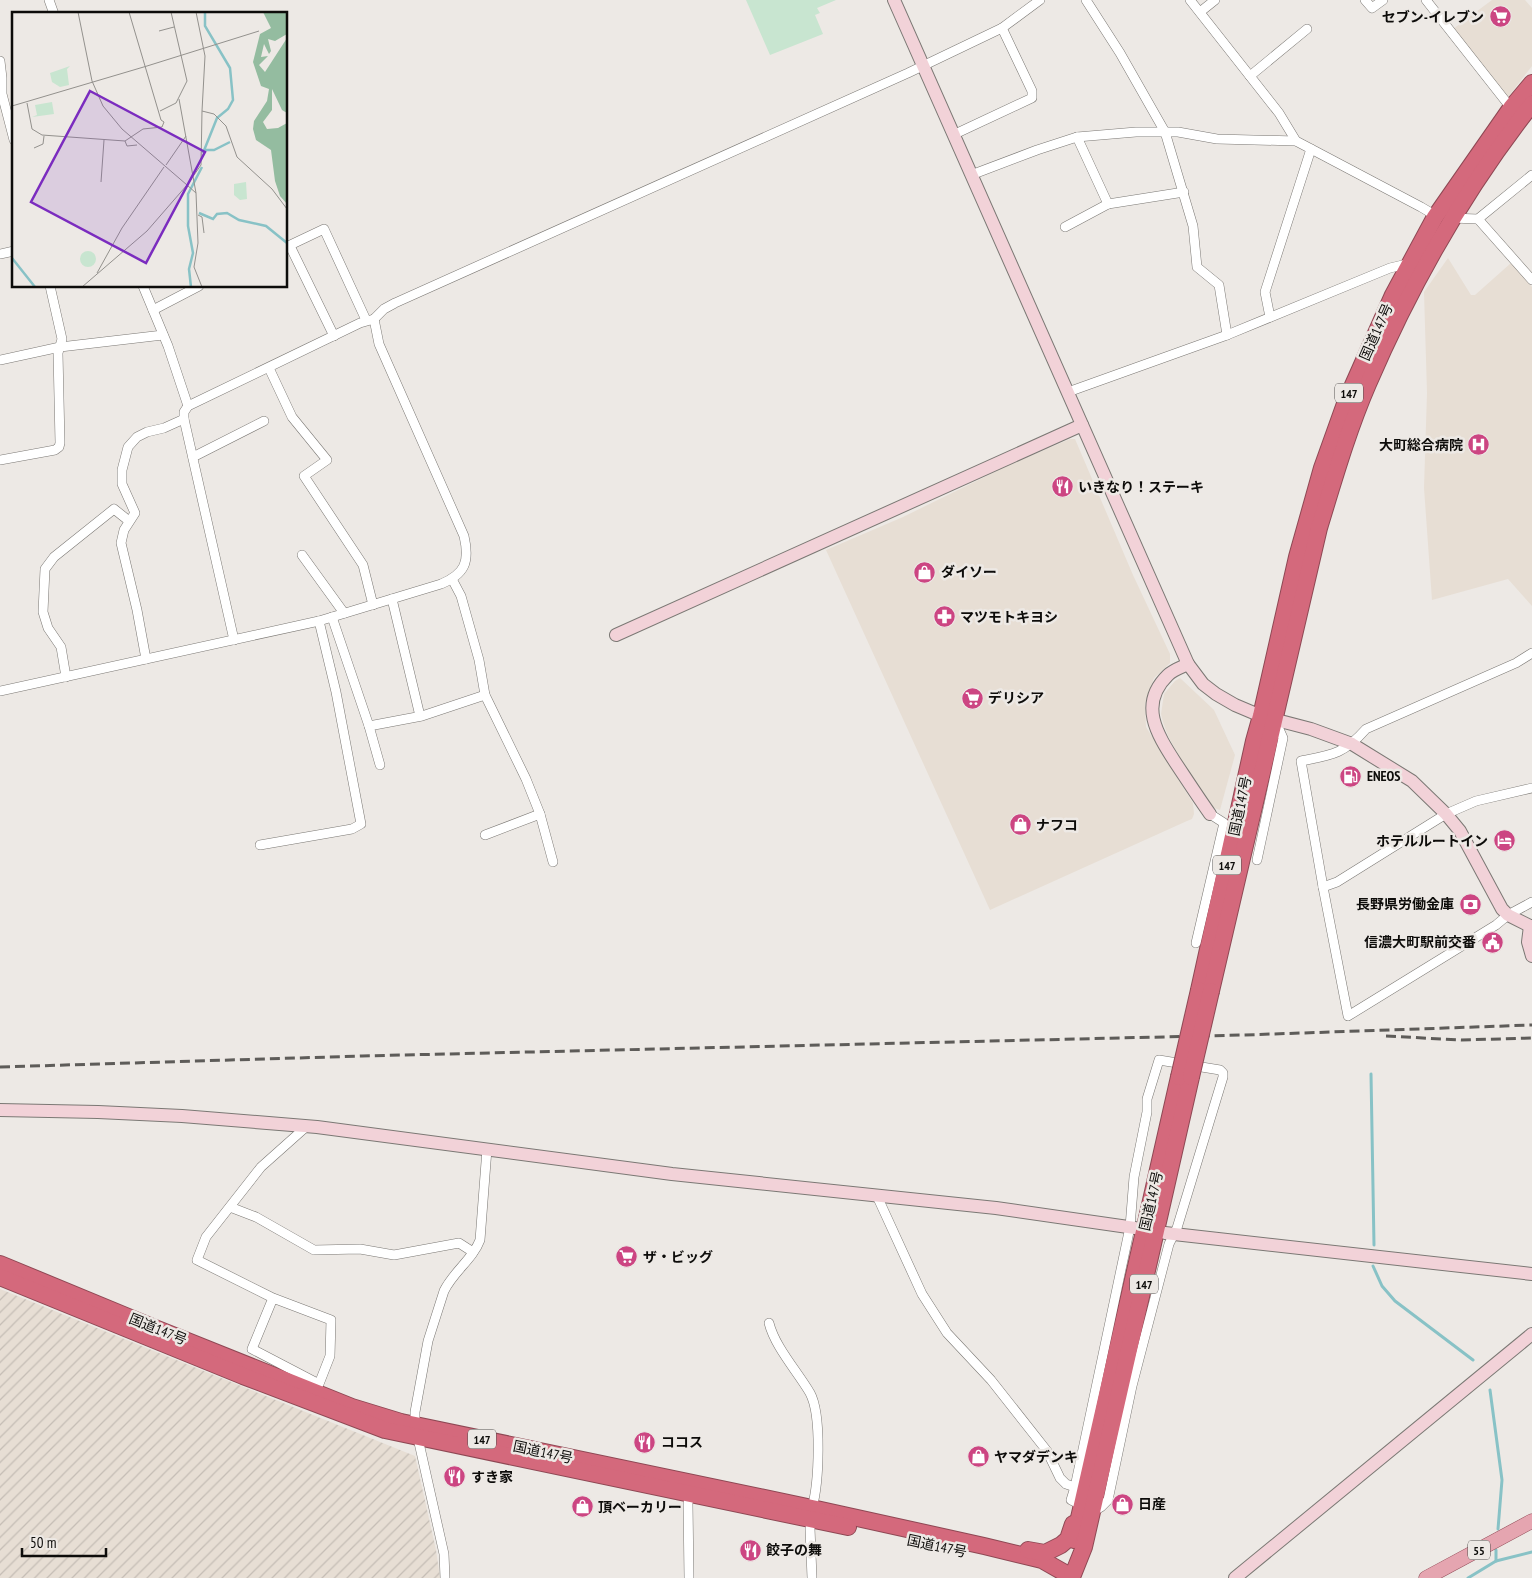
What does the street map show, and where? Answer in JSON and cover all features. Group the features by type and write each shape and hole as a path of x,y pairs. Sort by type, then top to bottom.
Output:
{"highway":[{"name":"国道147号","path":"1073,1578 1084,1547 1087,1507 1268,718 1340,457 1367,385 1417,266 1443,218 1511,108 1532,83"},
{"name":"国道147号","path":"1443,218 1532,104"},
{"name":"国道147号","path":"0,1264 417,1432 690,1494 812,1514 1073,1578"},
{"name":"国道147号","path":"0,1277 243,1376 385,1430 417,1432 812,1514 984,1546 1042,1560 1073,1578"},
{"name":"147","path":"984,1546 995,1543 1044,1553 1062,1545 1068,1539 1077,1511 1087,1507"}],"main road":[{"name":"55","path":"1426,1578 1532,1521"}],"street":[{"path":"49,0 53,12"},
{"path":"894,0 955,134 1188,664 1203,684 1216,694 1268,718 1311,729 1352,744 1412,781 1446,814 1469,846 1502,909 1508,915 1531,926 1528,942 1532,956"},
{"path":"234,640 184,419 184,412 188,406 370,320 395,303 924,66 1002,28 1040,0"},
{"path":"1086,0 1120,53 1165,132 1193,226 1197,267 1219,285 1227,335"},
{"path":"1190,0 1279,113 1296,141"},
{"path":"1200,12 1215,0"},
{"path":"1365,0 1372,8 1383,0"},
{"path":"1426,0 1511,108"},
{"path":"955,134 1032,98 1032,92 1002,28"},
{"path":"1250,76 1307,29"},
{"path":"0,61 2,94 12,132"},
{"path":"972,175 1036,150 1077,138 1136,132 1165,132 1217,139 1296,141 1443,218 1478,219 1532,174"},
{"path":"1077,138 1108,204"},
{"path":"1270,317 1265,292 1310,148"},
{"path":"1065,227 1108,204 1184,192"},
{"path":"1478,219 1532,280"},
{"path":"0,691 319,621 452,579 459,574 464,568 466,555 464,536 370,320 324,229 288,246 334,336"},
{"path":"1068,392 1227,335 1390,268 1417,266"},
{"path":"0,460 59,448 58,353 62,339 50,288"},
{"path":"144,288 168,346 188,406"},
{"path":"153,310 195,288"},
{"path":"0,360 60,347 163,334"},
{"path":"269,368 292,417 327,460 304,476 363,565 373,605"},
{"path":"146,659 137,610 121,543 124,530 134,513 122,484 122,470 128,448 137,437 184,419"},
{"path":"193,457 264,422"},
{"path":"616,635 1082,425"},
{"path":"66,677 61,647 48,628 43,612 45,569 54,557 114,509 129,521"},
{"path":"302,555 344,613"},
{"path":"452,579 461,596 479,660 485,695 526,779 540,814 553,862"},
{"path":"392,599 420,716"},
{"path":"332,617 369,726 380,765"},
{"path":"260,845 352,829 361,824 336,692 319,621"},
{"path":"1531,657 1366,729 1352,744 1333,754 1301,761 1348,1016 1496,925 1508,915 1532,902"},
{"path":"1188,664 1168,674 1156,691 1151,710 1154,724 1163,744 1210,814 1224,823 1196,943"},
{"path":"369,726 420,716 485,695"},
{"path":"1257,860 1283,738 1268,718"},
{"path":"1323,887 1337,882 1446,814 1476,801 1532,788"},
{"path":"484,835 540,814"},
{"path":"1159,1060 1220,1070 1223,1073 1177,1228 1169,1233 1132,1386 1108,1500 1101,1508 1096,1510 1070,1500 1075,1487 1133,1228 1134,1177 1147,1112 1147,1099 1159,1060"},
{"path":"0,1110 144,1114 307,1126 672,1174 802,1186 996,1208 1133,1228"},
{"path":"273,1298 252,1349 319,1384 330,1356 331,1320 273,1298 197,1260 206,1237 261,1167 307,1126"},
{"path":"445,1578 444,1554 417,1432 415,1412 426,1350 436,1314 448,1283 478,1245 481,1234 487,1149"},
{"path":"877,1196 922,1294 947,1332 991,1380 1047,1451 1060,1478 1066,1484 1075,1487"},
{"path":"230,1207 256,1217 314,1250 360,1249 394,1255 459,1243 473,1252"},
{"path":"1169,1233 1532,1274"},
{"path":"769,1323 774,1338 814,1401 818,1452 816,1493 810,1528 812,1578"},
{"path":"1235,1578 1532,1334"},
{"path":"690,1494 688,1503 690,1578"}],"shaded area":[{"path":"1492,0 1525,0 1532,8 1532,66 1508,97 1453,29"},
{"name":"大町総合病院","path":"1448,258 1471,295 1475,295 1511,263 1532,287 1532,606 1508,579 1432,600 1424,488 1427,393 1424,292"},
{"path":"1070,439 1075,439 1133,575 1170,654 1170,663 1154,678 1149,691 1145,704 1146,727 1193,803 1194,814 1192,819 990,910 826,550 903,517 1009,465"},
{"path":"1180,678 1214,710 1235,755 1220,810 1214,808 1188,772 1168,736 1163,722 1161,714 1164,694"},
{"path":"0,1289 415,1456 436,1550 440,1578 0,1578"}],"green space":[{"path":"746,0 836,0 817,8 820,13 815,15 823,34 770,55"}],"waterway":[{"path":"1371,1074 1374,1245"},
{"path":"1373,1266 1382,1286 1395,1301 1473,1360"},
{"path":"1490,1390 1502,1480 1498,1529"},
{"path":"1496,1550 1496,1561"},
{"path":"1468,1578 1496,1561 1532,1552"}],"railway":[{"path":"0,1067 362,1056 1244,1035 1532,1025"},
{"path":"1386,1036 1461,1040 1532,1038"}],"place":[{"name":"セブン-イレブン","path":"1500,17"},
{"name":"大町総合病院","path":"1479,445"},
{"name":"いきなり！ステーキ","path":"1062,487"},
{"name":"ダイソー","path":"925,572"},
{"name":"マツモトキヨシ","path":"944,617"},
{"name":"デリシア","path":"972,698"},
{"name":"ENEOS","path":"1351,776"},
{"name":"ナフコ","path":"1020,825"},
{"name":"ホテルルートイン","path":"1504,841"},
{"name":"長野県労働金庫","path":"1470,904"},
{"name":"信濃大町駅前交番","path":"1492,942"},
{"name":"ザ・ビッグ","path":"627,1257"},
{"name":"ココス","path":"645,1442"},
{"name":"ヤマダデンキ","path":"978,1457"},
{"name":"すき家","path":"455,1477"},
{"name":"日産","path":"1122,1504"},
{"name":"頂ベーカリー","path":"582,1507"},
{"name":"餃子の舞","path":"750,1550"}]}
